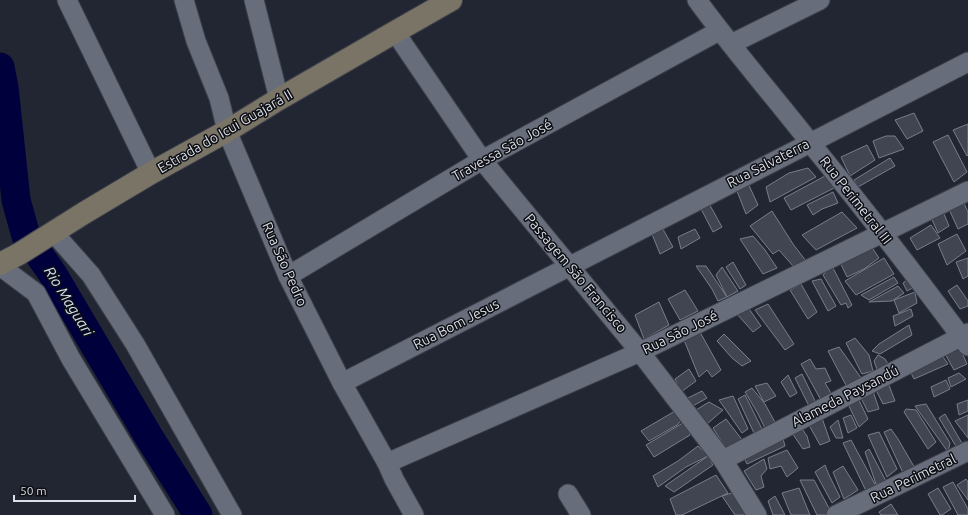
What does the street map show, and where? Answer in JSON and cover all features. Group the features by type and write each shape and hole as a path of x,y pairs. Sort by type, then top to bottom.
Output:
{"main road":[{"name":"Estrada do Icui Guajará II","path":"0,265 151,173 227,131 279,99 451,0"}],"street":[{"path":"67,0 151,173"},
{"name":"Rua São Pedro","path":"184,0 196,41 219,98 227,131 288,276 342,383 414,515"},
{"path":"254,0 279,99"},
{"name":"Rua Perimetral III","path":"697,0 966,338"},
{"name":"Travessa São José","path":"288,276 482,160 725,37 820,0"},
{"name":"Passagem São Francisco","path":"395,32 482,160 640,352 723,460 757,515"},
{"name":"Rua Salvaterra","path":"570,266 810,141 968,62"},
{"name":"Rua São José","path":"387,463 640,352 968,191"},
{"path":"53,232 91,275 135,344 232,515"},
{"path":"0,265 36,293 71,359 165,515"},
{"name":"Rua Bom Jesus","path":"342,383 570,266"},
{"name":"Alameda Paysandú","path":"723,460 966,338"},
{"name":"Rua Perimetral","path":"836,515 968,451"},
{"path":"568,494 581,515"}],"building":[{"path":"914,113 923,131 907,139 895,120"},
{"path":"968,124 968,155 967,156 953,130"},
{"path":"948,135 967,172 954,182 933,142"},
{"path":"886,136 895,136 904,149 879,158 873,141"},
{"path":"867,145 875,160 850,176 841,157"},
{"path":"890,158 895,166 858,187 854,180"},
{"path":"808,168 816,177 770,202 766,187 789,173"},
{"path":"825,176 834,188 791,210 784,198"},
{"path":"747,181 758,205 746,214 735,186"},
{"path":"833,192 838,203 822,209 813,215 807,205"},
{"path":"962,199 968,212 968,224 958,229 948,207"},
{"path":"707,200 722,227 713,232 699,205"},
{"path":"942,209 949,226 938,233 929,213"},
{"path":"772,211 806,261 793,266 779,250 773,254 750,226"},
{"path":"842,212 857,228 816,250 802,235"},
{"path":"660,224 673,247 660,254 650,229"},
{"path":"931,225 940,238 917,250 910,238"},
{"path":"695,229 700,238 681,249 678,237"},
{"path":"957,234 966,251 947,265 938,244"},
{"path":"753,236 777,268 763,274 740,239"},
{"path":"869,243 879,258 864,269 847,277 839,260"},
{"path":"884,258 894,274 856,295 845,281"},
{"path":"968,258 968,276 963,279 956,262"},
{"path":"733,262 746,285 740,289 726,267"},
{"path":"696,266 706,266 727,297 718,301 712,289"},
{"path":"832,266 852,305 848,308 846,303 841,305 823,275"},
{"path":"722,267 738,291 727,297 716,275"},
{"path":"894,277 898,283 869,300 861,295"},
{"path":"910,278 918,285 907,291 903,283"},
{"path":"821,279 836,306 828,311 812,281"},
{"path":"801,284 817,312 808,319 790,290"},
{"path":"957,285 968,301 968,306 960,309 948,291"},
{"path":"898,286 904,293 892,301 869,302"},
{"path":"685,290 698,311 680,320 668,299"},
{"path":"915,292 917,303 899,313 894,300"},
{"path":"659,302 669,325 644,339 635,315"},
{"path":"768,304 794,344 785,350 755,310"},
{"path":"747,306 761,326 753,332 737,314"},
{"path":"911,309 913,316 895,326 893,316"},
{"path":"909,325 912,335 880,354 872,351 879,344"},
{"path":"700,332 721,370 712,377 707,370 699,377 684,340"},
{"path":"724,334 751,361 742,366 732,358 717,341"},
{"path":"855,338 869,355 873,371 862,374 846,343"},
{"path":"959,346 967,364 954,370 944,352"},
{"path":"839,347 864,382 848,389 828,351"},
{"path":"939,351 948,364 914,379 910,371"},
{"path":"878,355 885,359 891,369 879,375 874,361"},
{"path":"810,359 816,369 825,368 831,381 825,383 834,398 822,402 801,364"},
{"path":"689,369 696,381 681,392 675,379"},
{"path":"959,373 966,379 951,387 948,378"},
{"path":"802,374 817,405 810,408 795,378"},
{"path":"788,375 797,393 790,397 781,382"},
{"path":"887,380 895,401 883,404 875,388"},
{"path":"946,380 950,389 934,397 931,387"},
{"path":"767,383 776,396 764,402 755,386"},
{"path":"752,388 765,404 777,426 765,428 745,392"},
{"path":"702,391 707,398 691,407 688,398"},
{"path":"873,391 879,409 868,412 860,396"},
{"path":"745,395 762,429 754,433 738,399"},
{"path":"733,396 748,429 742,433 719,400"},
{"path":"857,396 868,419 859,427 847,402"},
{"path":"968,400 968,411 959,415 957,404"},
{"path":"709,402 723,410 707,424 696,410"},
{"path":"926,404 950,443 948,452 915,406"},
{"path":"906,409 916,410 936,442 928,449 904,412"},
{"path":"675,411 682,420 677,425 649,441 641,431"},
{"path":"945,414 963,445 957,448 939,418"},
{"path":"851,415 857,428 848,433 843,418"},
{"path":"968,415 968,438 955,421"},
{"path":"822,418 830,441 820,445 809,425"},
{"path":"726,419 743,441 727,450 713,428"},
{"path":"838,420 843,438 836,438 830,427"},
{"path":"686,421 690,435 654,457 646,445"},
{"path":"800,426 807,436 810,447 803,449 792,433"},
{"path":"891,429 916,470 904,475 884,432"},
{"path":"879,432 897,469 887,477 868,435"},
{"path":"782,435 785,446 747,464 744,458"},
{"path":"851,440 877,488 867,493 843,443"},
{"path":"698,446 708,456 686,467 658,487 653,476 678,461"},
{"path":"869,449 886,481 876,484 865,452"},
{"path":"787,450 798,468 787,477 781,466 770,469 768,458"},
{"path":"708,456 713,465 674,492 665,486"},
{"path":"764,459 767,469 761,476 764,487 756,490 744,471"},
{"path":"825,465 840,497 832,503 815,472"},
{"path":"843,466 858,490 844,499 833,472"},
{"path":"716,475 728,493 682,515 676,515 670,499"},
{"path":"966,479 968,482 968,500 957,485"},
{"path":"800,480 814,480 831,512 825,515 817,515"},
{"path":"953,482 968,509 968,515 958,515 943,487"},
{"path":"799,488 810,515 791,515 782,493"},
{"path":"938,488 951,509 942,515 940,515 928,494"},
{"path":"735,492 751,515 735,515 722,496"},
{"path":"775,496 785,515 773,515 768,501"},
{"path":"891,504 898,515 881,515 879,512"}],"waterway":[{"name":"Rio Maguari","path":"0,67 4,87 16,200 26,236 52,273 149,437 198,515"}]}
